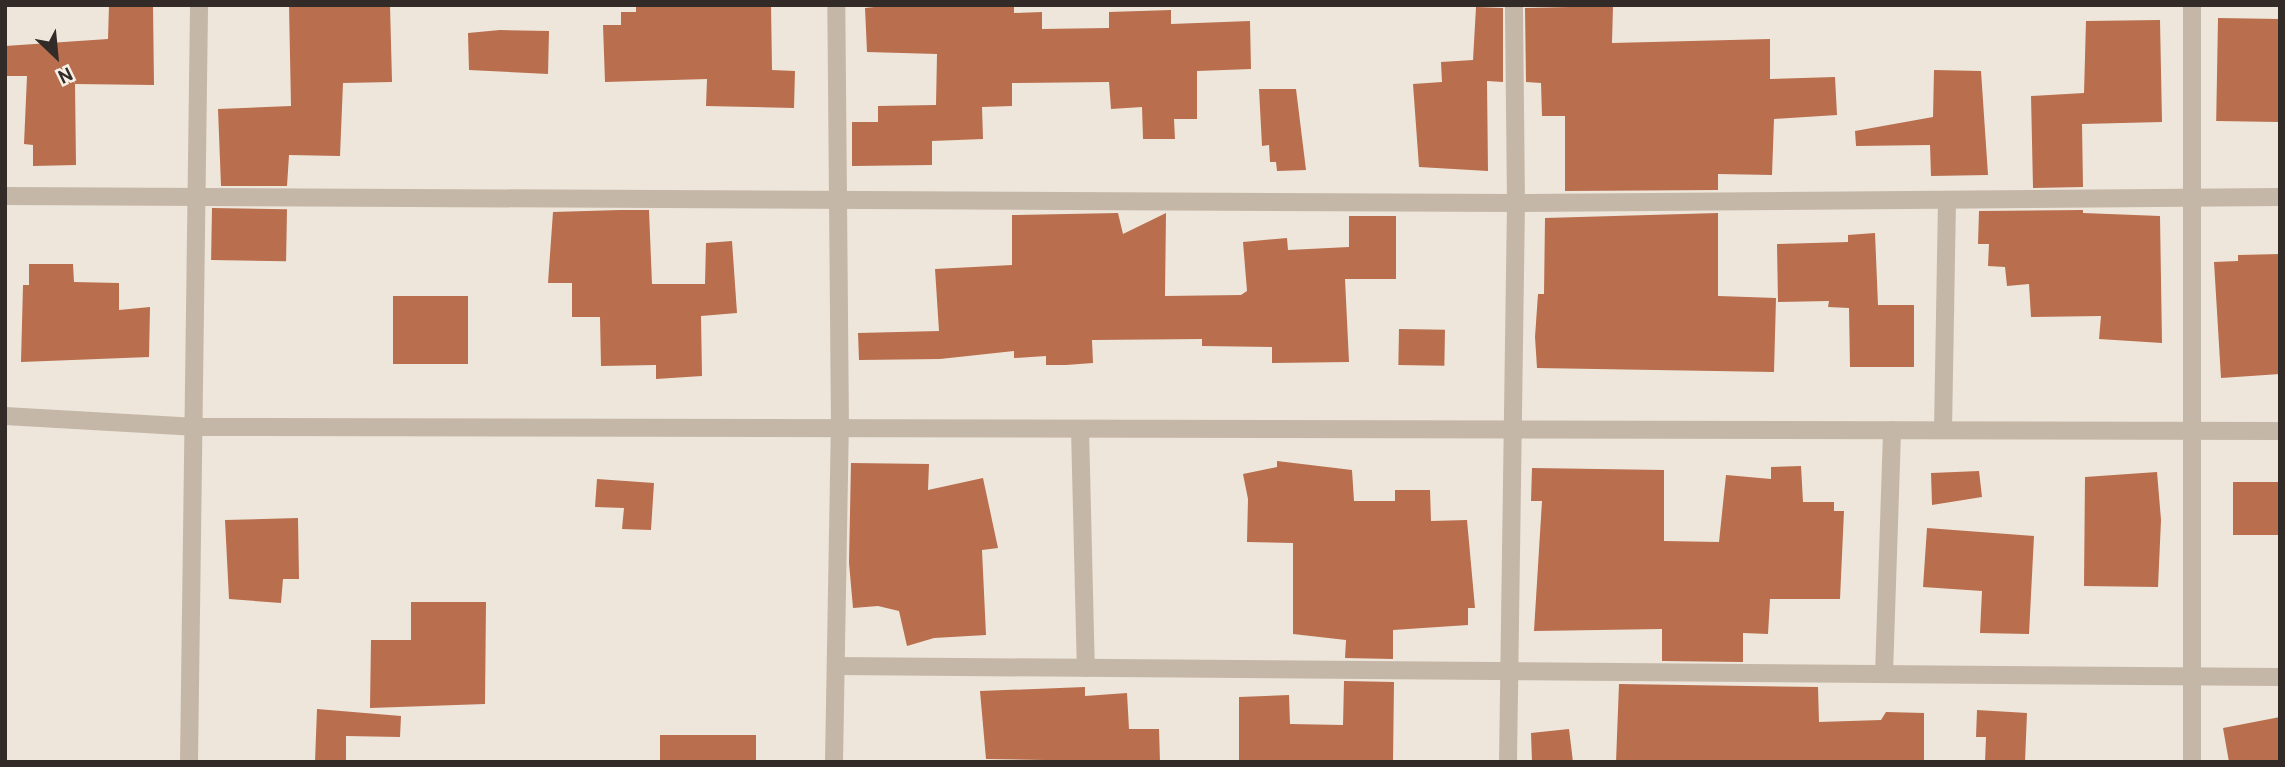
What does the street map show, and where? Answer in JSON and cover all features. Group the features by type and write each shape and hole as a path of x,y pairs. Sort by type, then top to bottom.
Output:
{"street":[{"path":"189,762 198,5"},
{"path":"834,762 840,429 836,5"},
{"path":"1508,762 1516,203 1514,5"},
{"path":"2192,5 2192,762"},
{"path":"5,196 1516,203 2280,197"},
{"path":"1943,430 1947,200"},
{"path":"5,416 193,427 2280,430"},
{"path":"1080,429 1086,668"},
{"path":"1884,674 1892,430"},
{"path":"837,666 2280,677"}],"building":[{"path":"109,5 153,5 154,85 75,84 76,165 33,166 33,145 24,144 27,76 5,76 5,46 108,39"},
{"path":"289,5 390,5 392,82 343,83 340,156 289,155 287,186 221,186 218,109 291,106"},
{"path":"771,5 772,70 795,71 794,108 706,106 707,79 605,82 603,25 621,25 621,12 636,12 636,7"},
{"path":"894,5 1014,5 1014,13 1042,12 1042,29 1109,28 1109,12 1171,10 1171,24 1250,21 1251,69 1197,71 1197,119 1174,119 1175,139 1143,139 1142,107 1111,109 1109,82 1012,83 1012,106 982,107 983,139 932,141 932,165 852,166 852,122 878,122 878,106 936,105 937,54 867,52 865,8"},
{"path":"1613,6 1612,43 1770,39 1770,79 1835,77 1837,115 1774,119 1772,175 1718,174 1718,190 1565,191 1565,116 1542,116 1541,83 1526,82 1525,8"},
{"path":"1476,7 1503,8 1503,82 1487,81 1488,171 1419,167 1413,84 1442,82 1441,62 1473,60"},
{"path":"2218,18 2280,19 2278,122 2216,121"},
{"path":"2160,20 2162,122 2082,124 2083,187 2033,188 2031,96 2084,93 2086,21"},
{"path":"500,30 549,31 548,74 469,70 468,33"},
{"path":"1934,70 1981,71 1988,175 1931,176 1930,145 1856,146 1855,131 1933,117"},
{"path":"1259,89 1296,89 1306,170 1277,171 1276,162 1270,162 1269,145 1262,146"},
{"path":"212,208 287,209 286,261 211,260"},
{"path":"649,210 652,284 705,284 706,243 732,241 737,313 701,316 702,376 656,379 656,365 601,366 600,317 572,317 572,283 548,283 553,212"},
{"path":"2083,210 2083,213 2160,216 2162,343 2099,339 2101,316 2031,317 2029,284 2007,286 2005,267 1988,266 1989,244 1978,244 1979,211"},
{"path":"1118,213 1123,234 1166,213 1165,296 1241,295 1247,291 1243,242 1287,238 1288,250 1349,247 1349,216 1396,216 1396,279 1345,279 1349,362 1272,363 1272,347 1202,346 1202,339 1092,340 1093,363 1066,365 1046,365 1046,356 1014,358 1014,351 940,359 859,360 858,333 939,331 935,269 1012,265 1012,215"},
{"path":"1718,213 1718,296 1776,298 1774,372 1537,368 1535,337 1538,294 1544,294 1545,218"},
{"path":"1875,233 1878,305 1914,305 1914,367 1850,367 1849,308 1828,307 1829,301 1778,302 1777,244 1848,242 1848,235"},
{"path":"2280,254 2280,374 2221,378 2214,262 2238,261 2238,255"},
{"path":"29,264 73,264 74,282 119,283 119,310 150,307 149,357 21,362 23,285 29,285"},
{"path":"393,296 468,296 468,364 393,364"},
{"path":"1399,329 1445,330 1444,366 1398,365"},
{"path":"1277,461 1352,470 1354,501 1395,501 1395,490 1430,490 1431,521 1467,520 1475,608 1468,608 1468,625 1393,630 1393,659 1345,658 1346,640 1293,634 1293,543 1247,542 1248,499 1243,474 1277,467"},
{"path":"851,463 929,464 928,490 983,478 998,548 982,550 986,635 934,638 907,646 899,611 878,606 853,608 849,563"},
{"path":"1801,466 1803,502 1834,502 1834,511 1844,511 1840,599 1770,599 1768,634 1743,633 1743,662 1662,661 1662,629 1534,631 1542,501 1531,501 1532,468 1664,470 1664,541 1719,542 1726,475 1771,479 1771,467"},
{"path":"1979,471 1982,497 1932,505 1931,473"},
{"path":"2157,472 2161,520 2158,587 2084,586 2085,477"},
{"path":"597,479 654,483 651,530 622,529 624,508 595,507"},
{"path":"2233,482 2280,482 2280,535 2233,535"},
{"path":"298,518 299,579 283,579 281,603 229,599 225,520"},
{"path":"1927,528 2034,536 2029,634 1980,633 1982,591 1923,587"},
{"path":"411,602 486,602 485,704 370,708 371,640 411,640"},
{"path":"1344,681 1394,682 1393,762 1239,762 1239,697 1289,695 1290,724 1343,725"},
{"path":"1619,684 1818,687 1819,722 1881,720 1886,712 1924,713 1924,762 1616,762"},
{"path":"1085,687 1085,696 1127,693 1129,729 1159,729 1160,762 986,759 980,691"},
{"path":"317,709 401,716 400,737 346,736 346,762 315,762"},
{"path":"1977,710 2027,713 2025,762 1985,762 1986,737 1976,737"},
{"path":"2280,717 2280,762 2229,762 2223,728"},
{"path":"1569,729 1573,762 1532,762 1531,733"},
{"path":"660,735 756,735 756,762 660,762"}]}
